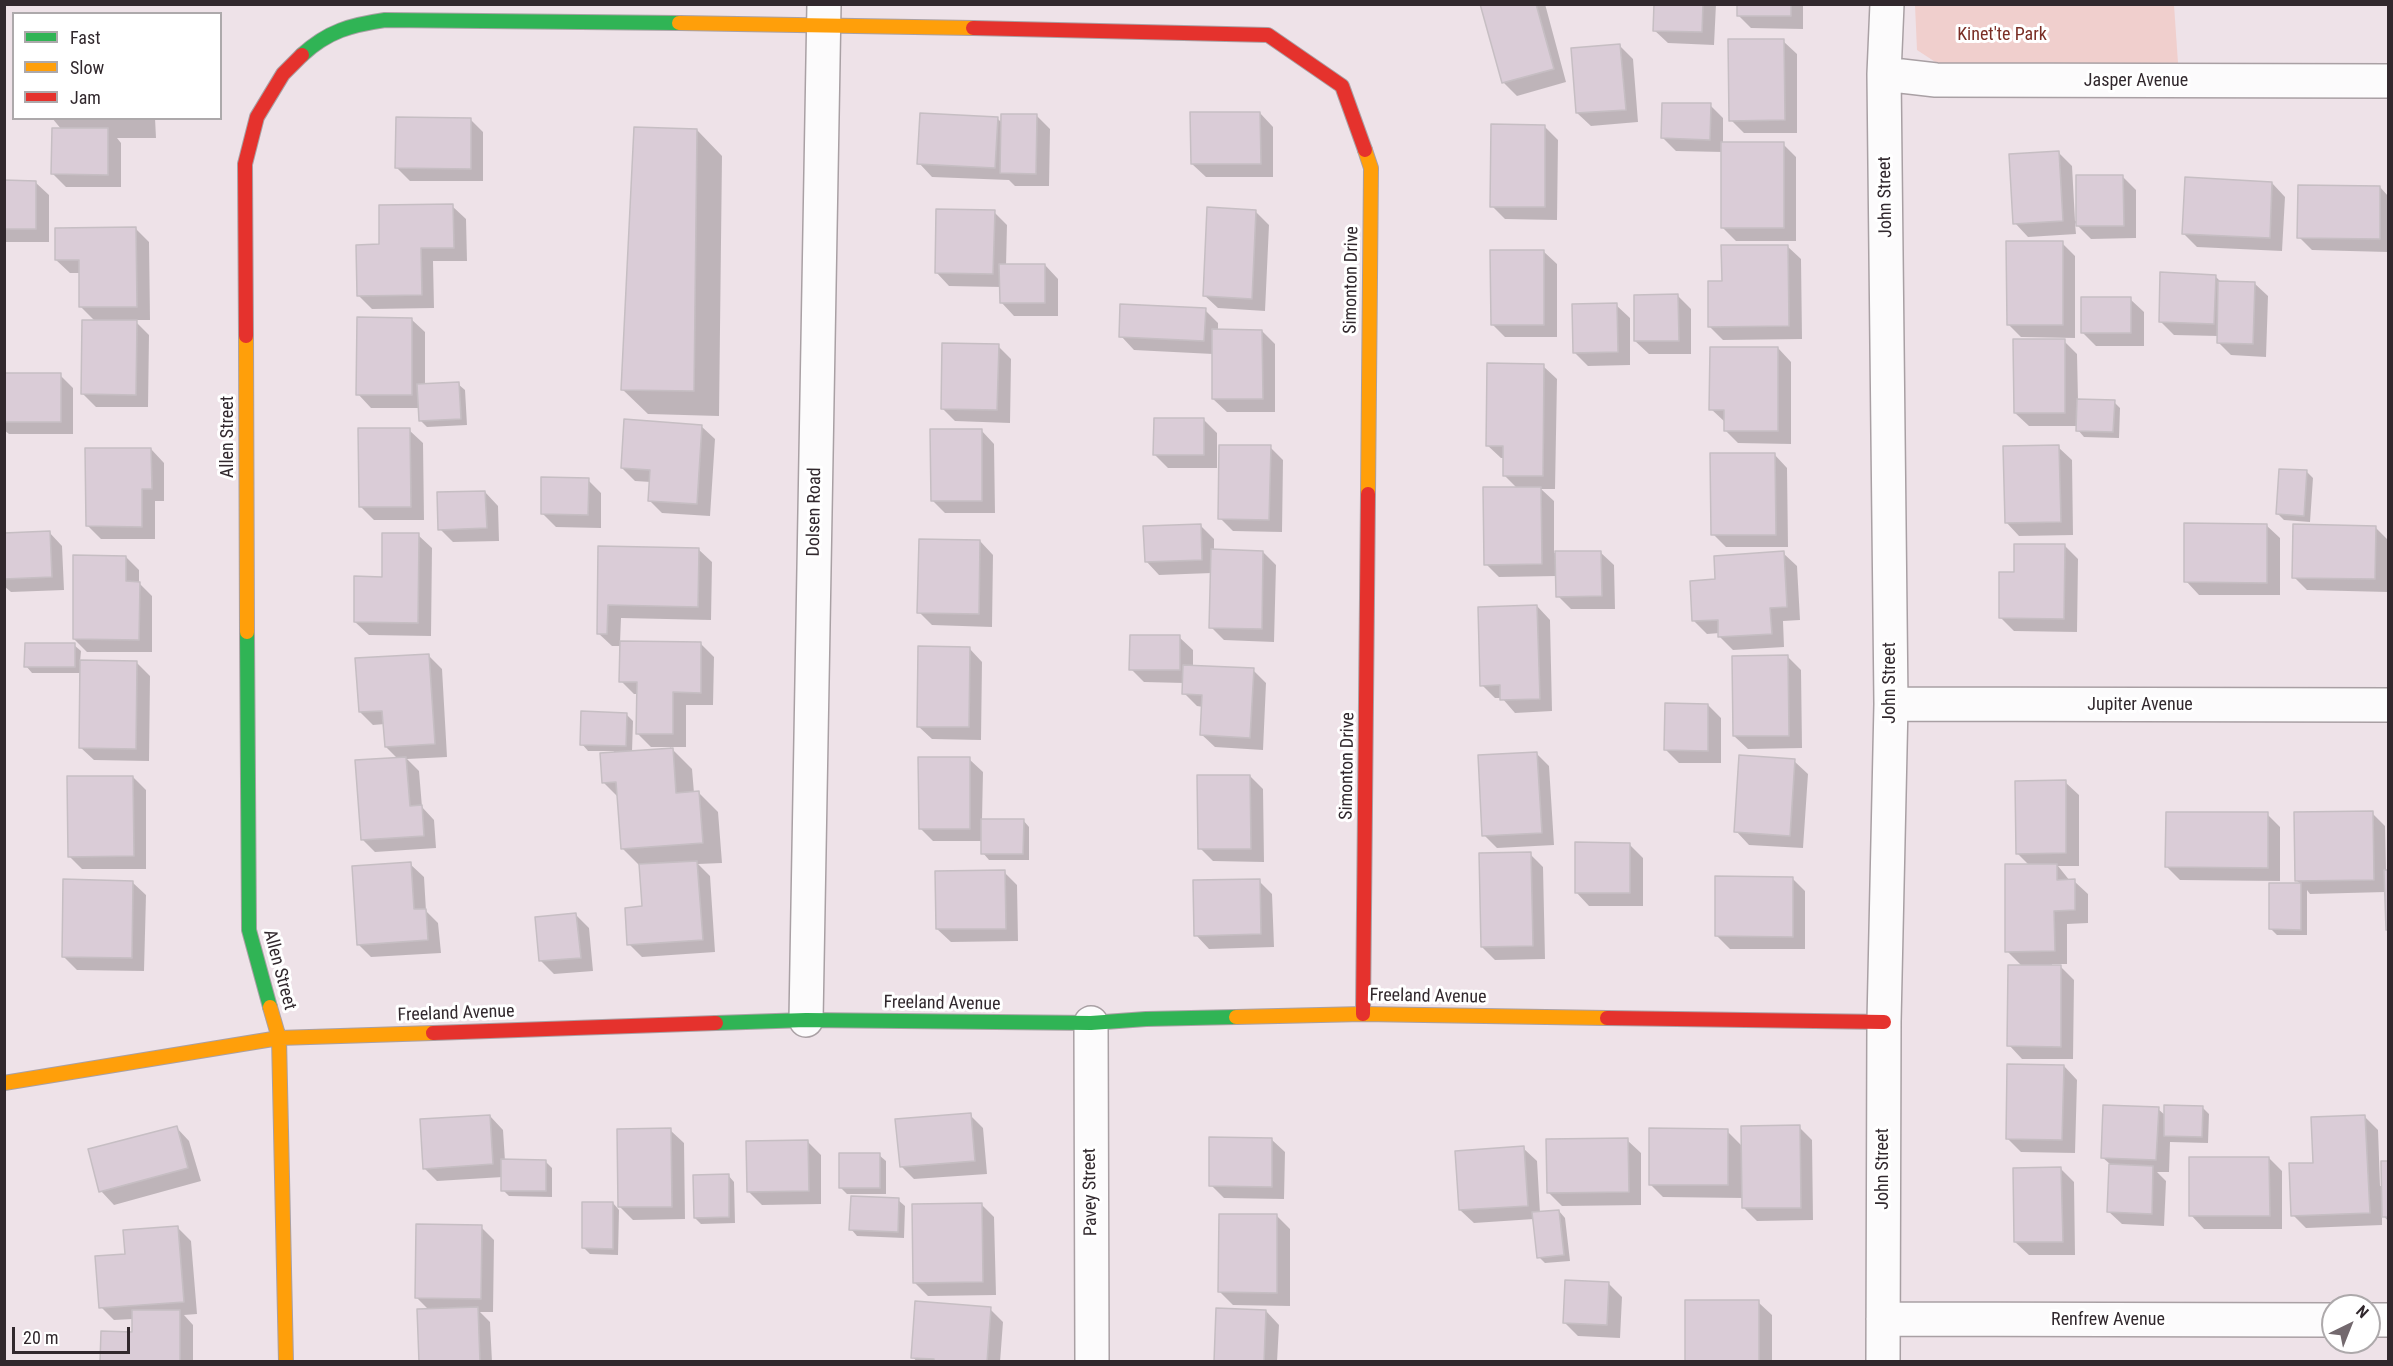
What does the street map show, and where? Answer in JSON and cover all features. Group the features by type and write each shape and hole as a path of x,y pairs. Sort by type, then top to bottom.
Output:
{"street":[{"name":"John Street","path":"1883,1362 1884,1022 1891,704 1884,74 1887,4"},
{"name":"Simonton Drive","path":"824,14 1268,35 1342,86 1371,168 1364,1014"},
{"name":"Dolsen Road","path":"806,1020 824,14"},
{"name":"Allen Street","path":"286,1362 279,1038 249,930 245,164 257,117 282,74 315,43 348,26 385,20 824,14"},
{"name":"Jasper Avenue","path":"1884,74 1936,80 2388,81"},
{"name":"Jupiter Avenue","path":"1891,704 2388,705"},
{"name":"Freeland Avenue","path":"4,1083 279,1038 806,1020 1090,1023 1146,1019 1364,1014 1884,1022"},
{"name":"Pavey Street","path":"1090,1023 1092,1362"},
{"name":"Renfrew Avenue","path":"1883,1319 2321,1320"}],"green space":[{"name":"Kinet'te Park","path":"1915,5 2174,5 2178,63 1943,67 1917,50"}],"building":[{"path":"1480,4 1536,4 1554,69 1502,83"},
{"path":"1654,4 1703,4 1702,32 1653,31"},
{"path":"1737,4 1791,4 1791,16 1737,16"},
{"path":"1728,39 1784,39 1785,120 1729,121"},
{"path":"1620,44 1626,110 1576,113 1571,48"},
{"path":"1662,103 1711,103 1710,140 1661,138"},
{"path":"1190,112 1260,112 1261,164 1191,164"},
{"path":"920,113 998,117 995,168 917,164"},
{"path":"1001,114 1037,114 1036,174 1000,173"},
{"path":"396,117 471,118 471,169 395,168"},
{"path":"1491,124 1545,125 1545,207 1490,207"},
{"path":"634,127 697,129 694,391 621,390"},
{"path":"52,128 108,128 108,175 51,174"},
{"path":"1721,142 1784,142 1784,228 1721,228"},
{"path":"2059,151 2063,221 2013,224 2009,154"},
{"path":"2076,175 2123,175 2124,226 2076,226"},
{"path":"2185,177 2272,182 2270,238 2182,234"},
{"path":"4,180 36,181 36,229 4,229"},
{"path":"2298,185 2380,186 2380,239 2297,238"},
{"path":"453,204 454,248 421,248 422,295 357,296 356,245 379,244 379,205"},
{"path":"1207,207 1256,210 1252,299 1203,296"},
{"path":"936,209 995,210 993,274 935,273"},
{"path":"136,227 137,307 79,307 79,260 55,260 55,228"},
{"path":"2006,241 2063,241 2063,325 2007,325"},
{"path":"1721,245 1788,245 1789,326 1708,327 1708,281 1722,281"},
{"path":"1490,250 1544,250 1544,325 1491,325"},
{"path":"999,264 1045,264 1045,303 1000,303"},
{"path":"2160,272 2216,275 2214,324 2159,322"},
{"path":"2218,281 2255,282 2253,344 2217,343"},
{"path":"1678,294 1679,341 1634,341 1634,295"},
{"path":"2081,297 2131,297 2131,333 2081,333"},
{"path":"1617,303 1618,352 1573,353 1572,304"},
{"path":"1120,304 1206,308 1204,341 1119,337"},
{"path":"357,317 412,318 412,395 356,395"},
{"path":"82,320 137,320 136,395 81,394"},
{"path":"1212,329 1262,330 1263,399 1212,399"},
{"path":"2013,339 2065,339 2065,413 2014,413"},
{"path":"942,343 999,344 997,410 941,409"},
{"path":"1710,347 1778,347 1778,431 1724,431 1724,410 1709,410"},
{"path":"1487,363 1544,364 1543,476 1503,476 1503,446 1486,446"},
{"path":"4,373 61,373 61,422 4,422"},
{"path":"459,382 461,419 419,421 417,384"},
{"path":"2077,399 2115,400 2113,432 2076,431"},
{"path":"1154,418 1204,418 1204,455 1153,455"},
{"path":"624,419 702,425 697,504 648,501 650,470 621,468"},
{"path":"358,428 410,428 411,507 359,507"},
{"path":"930,429 982,429 982,501 931,501"},
{"path":"1219,445 1271,445 1269,520 1218,519"},
{"path":"2059,445 2061,522 2005,523 2003,446"},
{"path":"85,448 151,448 152,489 142,489 142,527 86,526"},
{"path":"1710,453 1775,453 1776,535 1711,535"},
{"path":"2279,469 2307,470 2304,516 2276,514"},
{"path":"541,477 589,478 588,515 541,514"},
{"path":"1483,487 1541,487 1542,564 1484,565"},
{"path":"485,491 487,528 438,530 437,492"},
{"path":"2184,523 2267,524 2267,583 2184,582"},
{"path":"1201,524 1202,560 1145,562 1143,526"},
{"path":"2293,524 2376,526 2375,579 2292,578"},
{"path":"50,531 52,577 4,579 4,533"},
{"path":"382,533 419,533 418,623 354,622 354,576 382,577"},
{"path":"919,539 980,540 979,614 917,613"},
{"path":"2014,544 2065,544 2064,619 1999,618 1999,572 2014,572"},
{"path":"598,546 699,548 698,607 608,605 607,634 597,634"},
{"path":"1211,549 1263,551 1262,629 1209,628"},
{"path":"1555,551 1601,551 1602,596 1556,597"},
{"path":"1784,551 1787,607 1770,608 1772,634 1718,637 1718,620 1692,621 1690,581 1715,579 1714,556"},
{"path":"73,555 126,556 126,581 140,582 139,640 73,639"},
{"path":"1537,605 1540,699 1500,700 1500,685 1480,686 1478,607"},
{"path":"1130,635 1180,635 1180,670 1129,670"},
{"path":"620,641 701,642 701,693 673,692 673,734 636,734 637,682 619,682"},
{"path":"25,643 75,643 75,667 24,667"},
{"path":"918,646 970,647 969,727 917,727"},
{"path":"429,654 435,744 385,747 382,711 359,712 355,658"},
{"path":"1788,655 1789,736 1733,736 1732,656"},
{"path":"80,660 137,661 136,749 79,748"},
{"path":"1183,665 1254,668 1250,738 1200,735 1202,695 1182,694"},
{"path":"1665,703 1708,704 1708,751 1664,750"},
{"path":"581,711 627,713 626,746 580,745"},
{"path":"673,748 676,793 699,791 703,843 621,849 616,782 602,783 600,753"},
{"path":"1537,752 1542,833 1482,836 1478,755"},
{"path":"1739,755 1795,759 1790,836 1734,832"},
{"path":"406,757 410,806 422,805 424,836 361,840 355,760"},
{"path":"918,757 970,757 970,829 919,829"},
{"path":"1197,775 1250,775 1251,849 1198,849"},
{"path":"67,776 133,776 134,856 68,857"},
{"path":"2066,780 2066,853 2016,854 2015,781"},
{"path":"2373,811 2374,880 2295,881 2294,812"},
{"path":"2166,812 2268,812 2268,868 2165,867"},
{"path":"981,819 1024,819 1023,854 981,854"},
{"path":"1575,842 1630,843 1630,893 1575,893"},
{"path":"1531,852 1533,946 1481,947 1479,853"},
{"path":"697,861 703,940 627,945 625,908 642,906 639,864"},
{"path":"411,862 414,909 426,909 428,940 357,945 352,866"},
{"path":"2005,864 2057,864 2057,880 2075,879 2075,910 2054,911 2055,951 2005,952"},
{"path":"1005,870 1006,929 936,929 935,871"},
{"path":"2384,870 2388,870 2388,930 2386,930"},
{"path":"1715,876 1793,877 1793,937 1715,936"},
{"path":"63,879 133,881 132,958 62,957"},
{"path":"1260,879 1261,934 1194,936 1193,880"},
{"path":"2269,883 2301,883 2301,930 2269,929"},
{"path":"576,913 581,958 539,961 535,917"},
{"path":"2008,965 2061,965 2061,1047 2007,1046"},
{"path":"2007,1064 2064,1065 2062,1140 2006,1139"},
{"path":"2103,1105 2159,1107 2156,1160 2101,1158"},
{"path":"2164,1105 2203,1106 2202,1137 2164,1136"},
{"path":"971,1113 975,1161 900,1167 895,1119"},
{"path":"490,1115 493,1164 423,1169 420,1119"},
{"path":"2365,1115 2370,1213 2291,1216 2289,1163 2313,1163 2311,1117"},
{"path":"1800,1125 1801,1208 1742,1208 1741,1126"},
{"path":"177,1126 188,1168 99,1192 88,1149"},
{"path":"671,1128 672,1207 618,1207 617,1129"},
{"path":"1649,1128 1728,1129 1728,1185 1649,1185"},
{"path":"1209,1137 1272,1138 1272,1187 1209,1186"},
{"path":"1628,1138 1629,1192 1547,1193 1546,1139"},
{"path":"808,1140 809,1191 747,1192 746,1141"},
{"path":"1524,1146 1528,1206 1459,1210 1455,1151"},
{"path":"839,1153 880,1153 880,1188 839,1188"},
{"path":"2189,1157 2269,1157 2270,1216 2189,1216"},
{"path":"501,1159 546,1160 546,1191 501,1191"},
{"path":"2381,1161 2388,1161 2388,1217 2382,1217"},
{"path":"2109,1164 2153,1166 2152,1214 2107,1212"},
{"path":"2061,1167 2063,1242 2014,1242 2013,1168"},
{"path":"729,1174 729,1217 694,1218 693,1175"},
{"path":"851,1196 899,1198 898,1232 849,1230"},
{"path":"582,1202 613,1202 613,1249 582,1248"},
{"path":"982,1203 983,1282 913,1283 912,1204"},
{"path":"1559,1210 1564,1255 1537,1258 1532,1212"},
{"path":"1219,1214 1277,1214 1277,1293 1218,1292"},
{"path":"416,1224 482,1225 481,1299 415,1298"},
{"path":"178,1226 184,1302 99,1308 95,1256 125,1254 123,1230"},
{"path":"1565,1280 1609,1282 1607,1325 1563,1323"},
{"path":"1685,1300 1759,1300 1759,1362 1685,1362"},
{"path":"915,1301 991,1307 987,1362 934,1362 934,1359 911,1358"},
{"path":"478,1307 480,1362 419,1362 417,1309"},
{"path":"1216,1308 1266,1310 1264,1362 1214,1362"},
{"path":"132,1310 180,1310 180,1362 100,1362 101,1331 132,1332"}],"traffic: fast":[{"path":"302,55 321,40 341,30 385,20 679,23"},
{"path":"247,632 249,930 270,1007"},
{"path":"716,1023 806,1020 1091,1023 1236,1017"}],"traffic: slow":[{"path":"679,23 973,28"},
{"path":"1365,150 1371,168 1368,494"},
{"path":"246,336 247,632"},
{"path":"270,1007 279,1038 286,1362"},
{"path":"1236,1017 1363,1014 1607,1018"},
{"path":"4,1083 279,1038 433,1033"}],"traffic: jam":[{"path":"973,28 1268,35 1342,86 1365,150"},
{"path":"246,336 245,164 257,117 283,74 302,55"},
{"path":"1363,1014 1368,494"},
{"path":"1607,1018 1884,1022"},
{"path":"433,1033 716,1023"}]}
